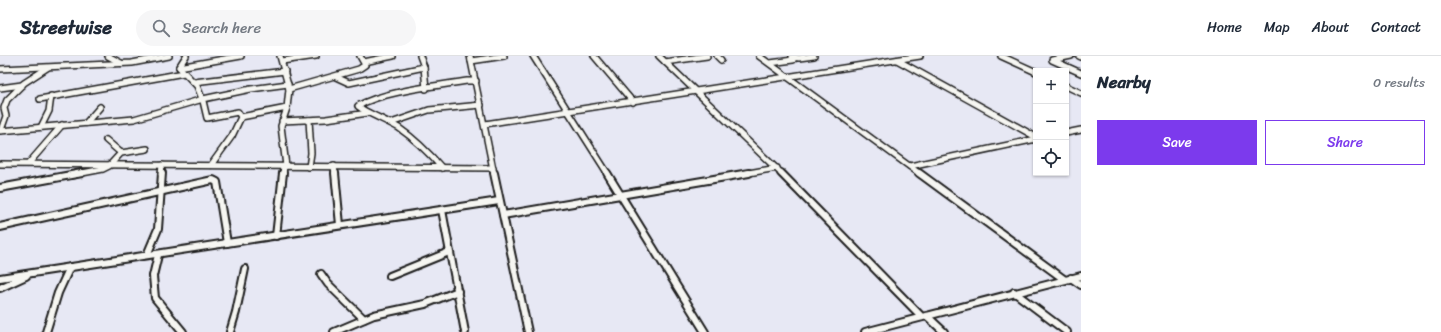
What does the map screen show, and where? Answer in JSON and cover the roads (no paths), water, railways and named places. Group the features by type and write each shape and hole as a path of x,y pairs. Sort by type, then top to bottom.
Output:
{"street":[{"path":"108,56 121,63"},
{"path":"114,59 120,56"},
{"path":"0,69 138,62 169,56"},
{"path":"179,67 186,56"},
{"path":"179,67 241,56"},
{"path":"276,236 280,215 285,166 281,131 282,121 287,108 289,87 281,58 316,56"},
{"path":"360,56 364,62"},
{"path":"364,62 393,56"},
{"path":"420,56 424,67 426,89"},
{"path":"504,56 471,58 499,201 528,332"},
{"path":"533,56 621,194 705,332"},
{"path":"594,56 633,102"},
{"path":"659,56 726,123 777,168 925,316 944,332"},
{"path":"665,62 707,56"},
{"path":"716,56 722,60"},
{"path":"758,56 770,63 910,166 1068,279 1081,285"},
{"path":"770,63 792,60 791,56 799,58 814,56"},
{"path":"485,124 920,56"},
{"path":"1001,56 1033,71"},
{"path":"1071,56 1052,60 1081,73"},
{"path":"897,60 1033,136"},
{"path":"48,67 22,85 5,102 2,112 6,116 0,130 134,120 203,99 251,89 289,87 336,77 359,69 365,65 364,62"},
{"path":"179,67 194,82 203,99 207,118 238,112 241,117"},
{"path":"336,77 349,83 424,67"},
{"path":"194,82 285,71"},
{"path":"40,99 85,89 136,84 184,73"},
{"path":"442,168 421,144 391,123 358,108 360,104 376,99 467,81 476,81"},
{"path":"0,88 22,85"},
{"path":"1069,87 1081,93"},
{"path":"41,127 49,111 51,96"},
{"path":"391,123 428,110 481,104"},
{"path":"86,123 100,107"},
{"path":"241,117 287,108"},
{"path":"282,121 337,118 369,113"},
{"path":"211,165 232,136 241,117"},
{"path":"308,167 311,153 309,120"},
{"path":"29,163 62,125"},
{"path":"1069,132 1081,130"},
{"path":"910,166 1033,139"},
{"path":"106,140 121,152"},
{"path":"0,188 103,169 109,166 121,152 147,149"},
{"path":"0,164 29,163 109,166 211,165 493,168"},
{"path":"147,255 158,229 162,165"},
{"path":"334,166 340,225"},
{"path":"503,215 777,168"},
{"path":"0,227 216,180 227,243"},
{"path":"0,278 147,255 158,255 499,201"},
{"path":"442,210 465,332"},
{"path":"390,276 449,252"},
{"path":"158,255 154,271 153,291 155,298 183,332"},
{"path":"46,332 58,293 70,267"},
{"path":"230,332 236,312 245,268"},
{"path":"0,288 32,273"},
{"path":"321,274 328,284 364,319"},
{"path":"865,332 1014,292 1081,276"},
{"path":"334,332 364,319 425,304 458,291"},
{"path":"1014,292 1067,332"}]}
